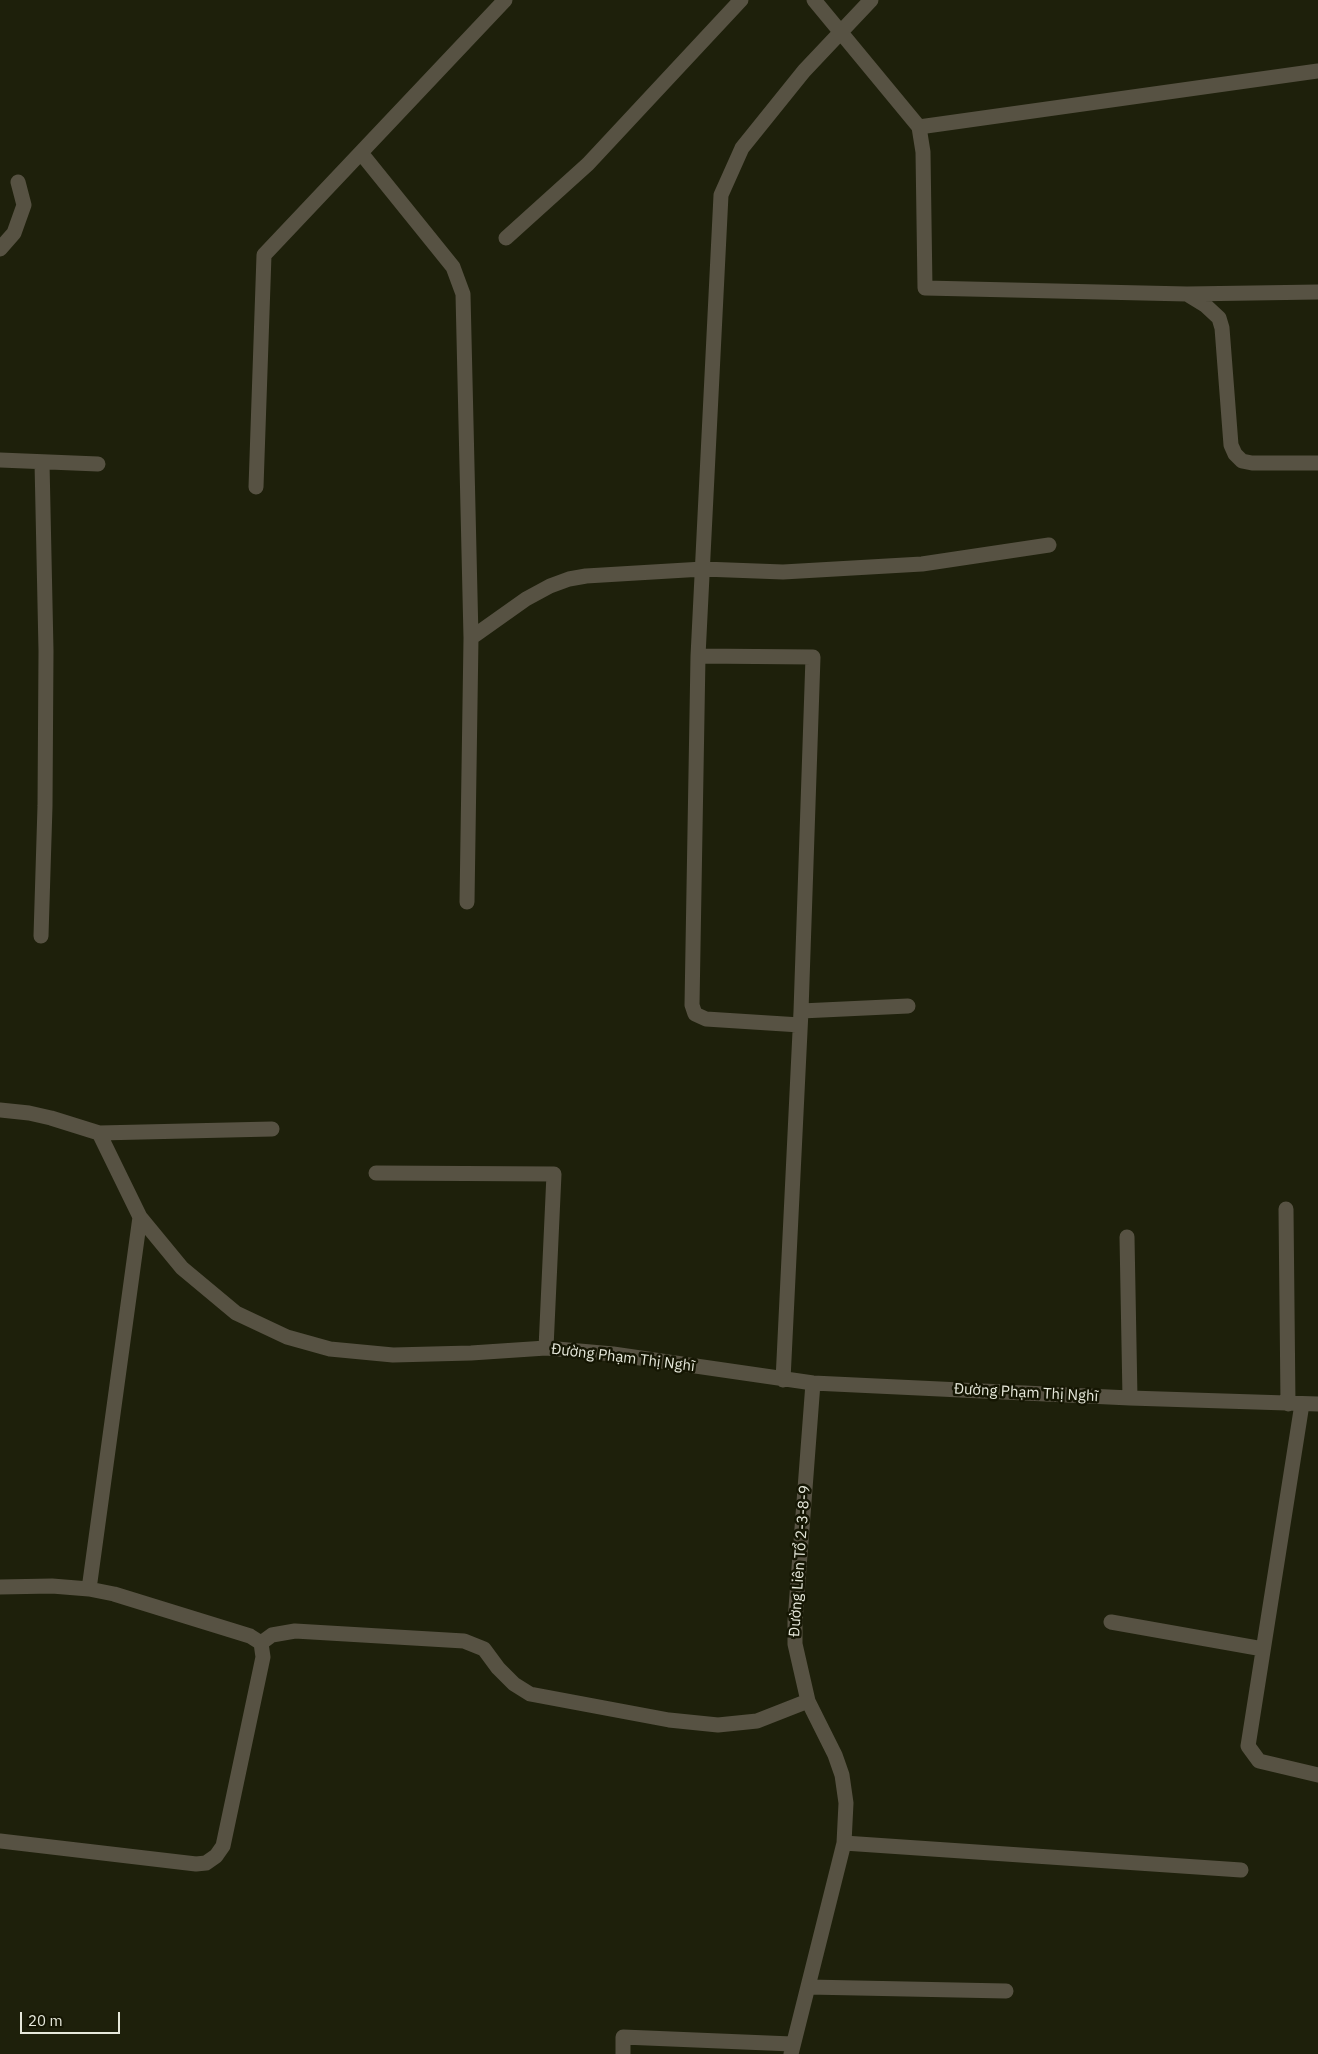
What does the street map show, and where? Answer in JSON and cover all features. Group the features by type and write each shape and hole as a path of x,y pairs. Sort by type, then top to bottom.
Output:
{"street":[{"path":"256,487 264,254 505,0"},
{"path":"506,238 588,164 741,0"},
{"path":"814,0 919,127 923,152 925,288 1187,294 1318,292"},
{"path":"871,0 804,71 742,148 721,195 698,656 692,1005 695,1014 706,1019 800,1018 908,1006"},
{"path":"919,127 1318,71"},
{"path":"361,153 453,267 463,294 471,638 467,902"},
{"path":"0,249 14,233 24,205 18,182"},
{"path":"1187,294 1205,305 1219,318 1222,328 1231,445 1235,454 1242,461 1252,463 1318,462"},
{"path":"0,460 98,464"},
{"path":"41,936 46,806 46,651 42,462"},
{"path":"471,638 526,599 550,586 568,579 586,576 703,569 783,572 922,564 1049,545"},
{"path":"698,656 813,657 784,1380"},
{"path":"0,1110 52,1118 99,1133 272,1129"},
{"name":"Đường Phạm Thị Nghĩ","path":"99,1133 140,1217 182,1268 236,1313 286,1337 330,1349 393,1355 471,1353 546,1348 613,1354 813,1383 1130,1398 1318,1404"},
{"path":"376,1173 554,1174 546,1348"},
{"path":"1286,1209 1295,1404 1264,1649 1248,1746 1259,1761 1318,1776"},
{"path":"89,1589 140,1217"},
{"path":"1128,1238 1130,1398"},
{"name":"Đường Liên Tổ 2-3-8-9","path":"792,2049 844,1843 846,1803 842,1775 835,1755 808,1701 794,1644 813,1383"},
{"path":"0,1587 52,1586 89,1589 114,1594 250,1636 261,1643 263,1656 223,1846 216,1856 206,1863 196,1864 0,1841"},
{"path":"1111,1622 1264,1649"},
{"path":"261,1643 272,1635 295,1631 464,1641 484,1649 498,1668 514,1684 530,1694 669,1720 718,1724 757,1721 808,1701"},
{"path":"844,1843 1241,1870"},
{"path":"808,1987 1006,1991"},
{"path":"623,2054 623,2037 792,2049"}]}
